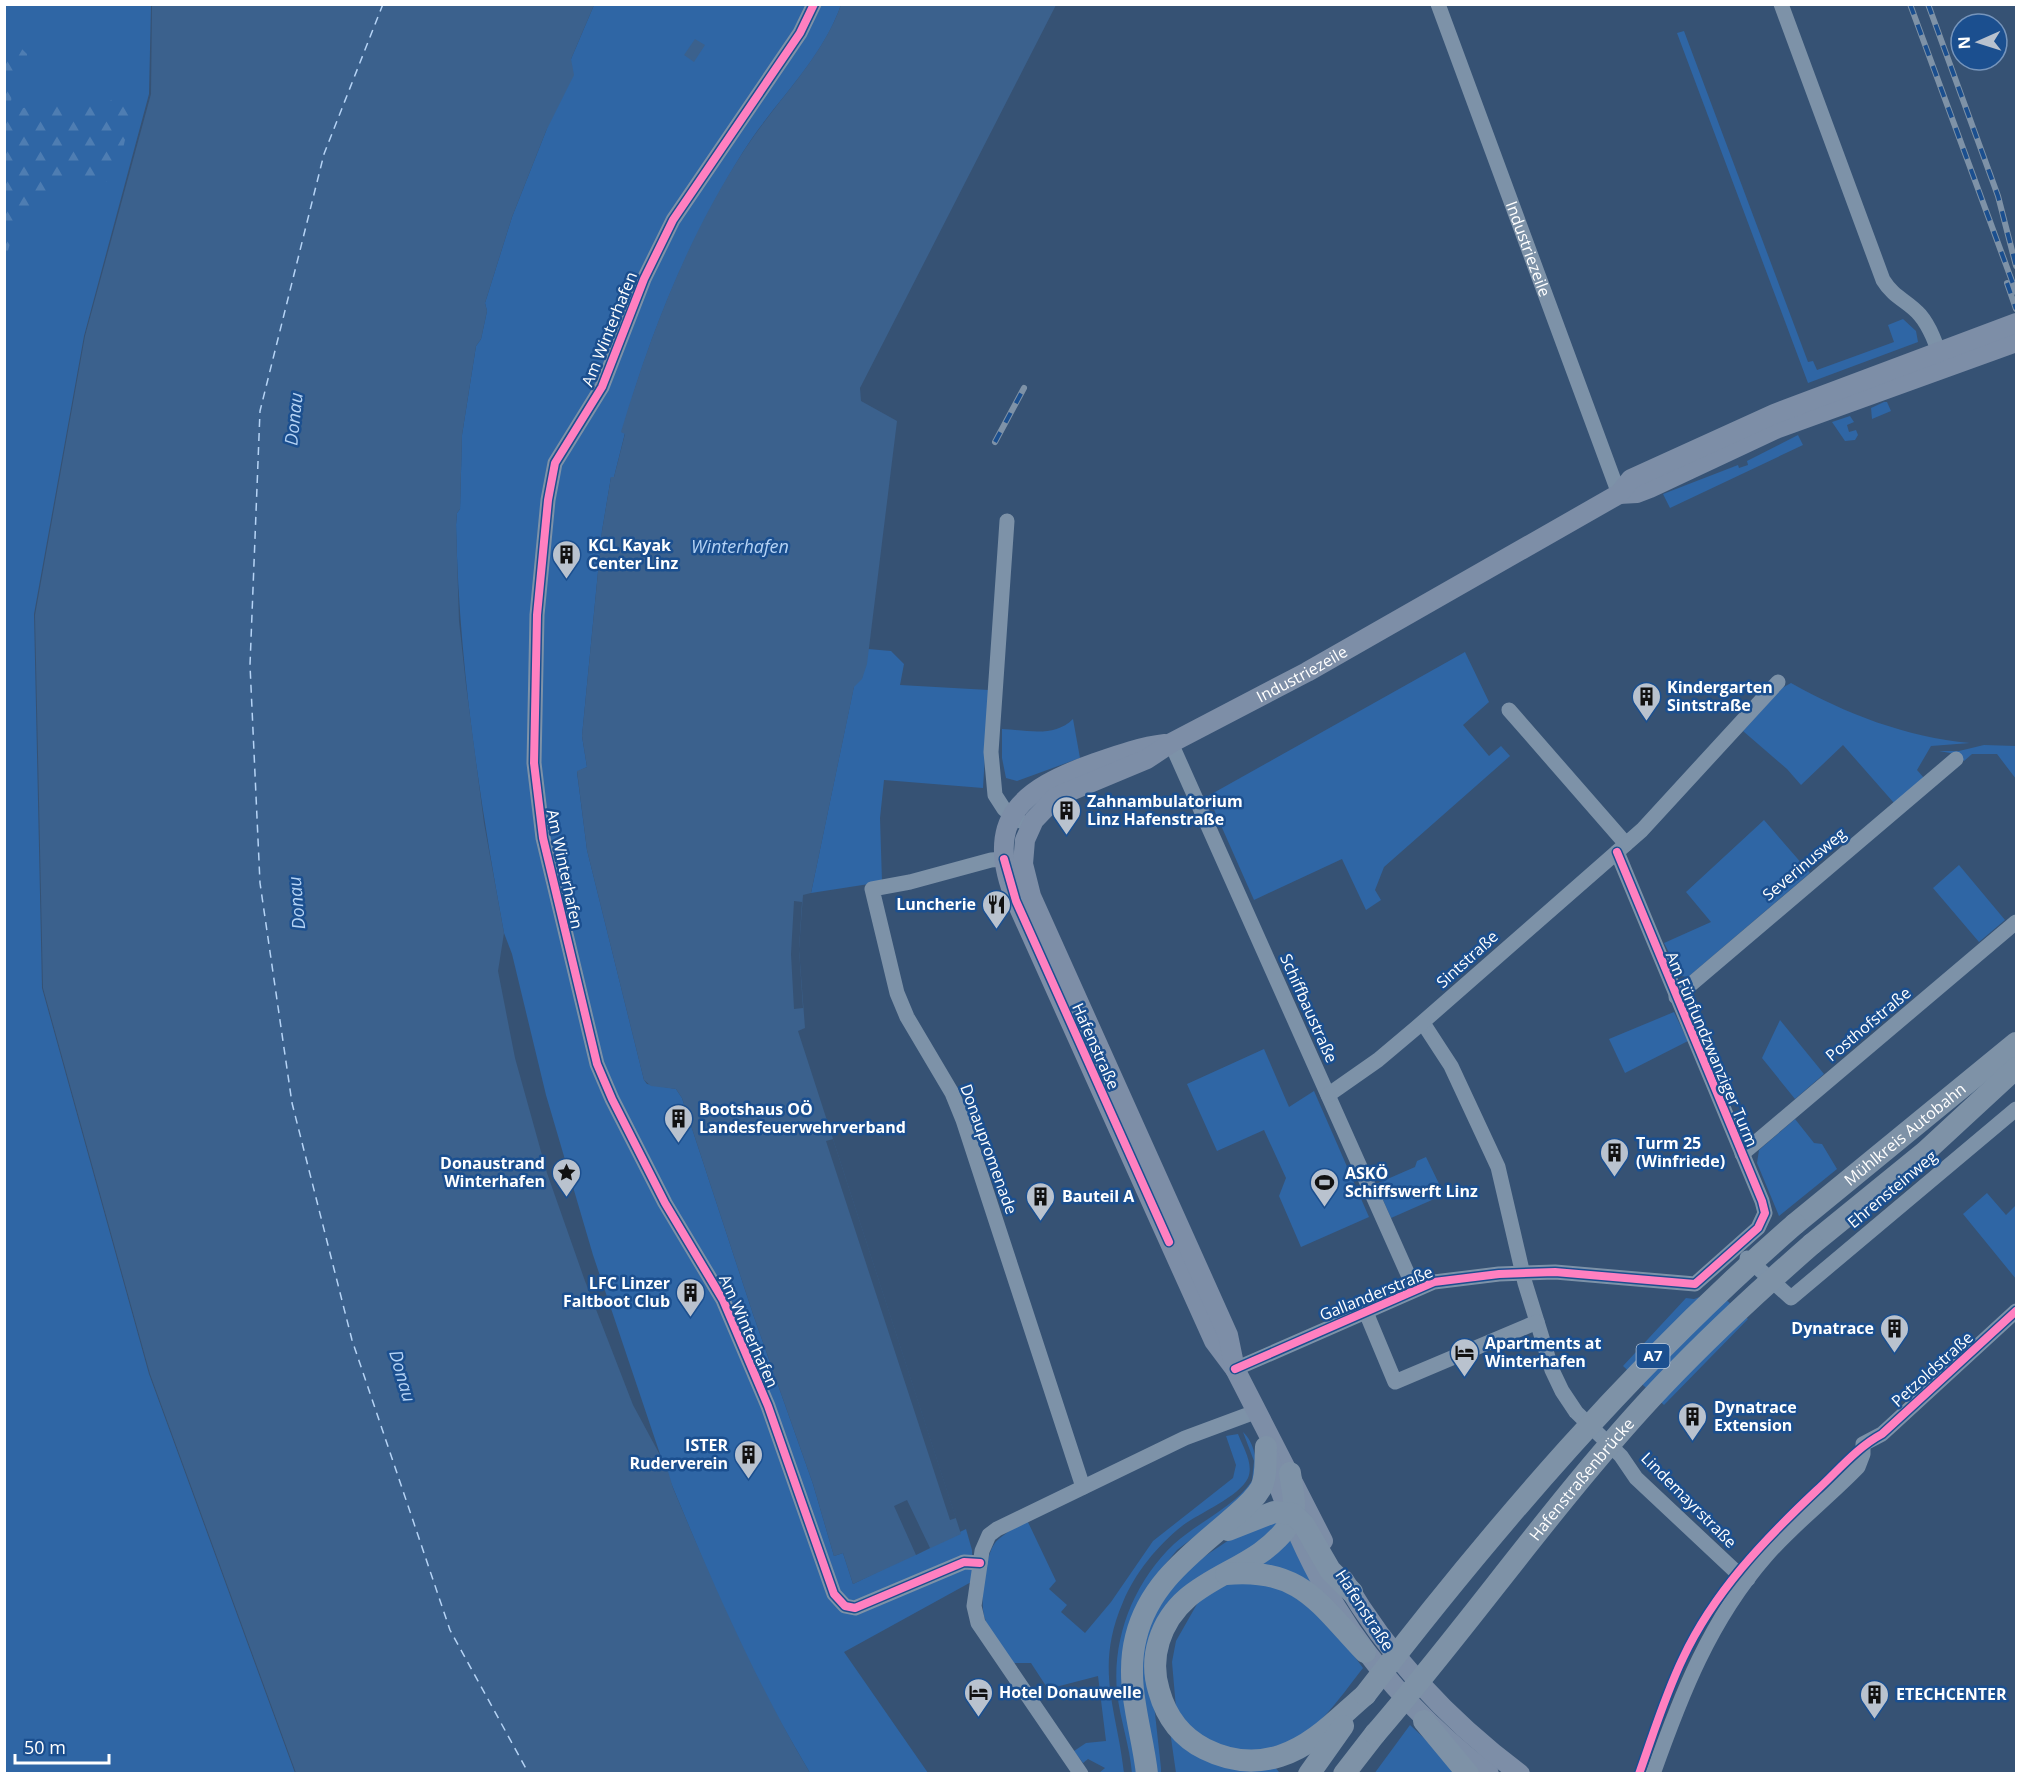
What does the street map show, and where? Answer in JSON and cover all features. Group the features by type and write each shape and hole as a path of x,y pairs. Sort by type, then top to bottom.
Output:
{"highway":[{"name":"Mühlkreis Autobahn","path":"1795,1224 2016,1043"},
{"name":"Mühlkreis Autobahn","path":"1812,1244 1925,1152 2016,1068"},
{"name":"Hafenstraßenbrücke","path":"1357,1704 1445,1591 1597,1416 1696,1314 1795,1224"},
{"name":"Hafenstraßenbrücke","path":"1350,1773 1380,1739 1423,1679 1553,1514 1651,1398 1731,1317 1812,1244"},
{"path":"1147,1773 1131,1684 1136,1638 1147,1606 1168,1576 1252,1500 1261,1488 1265,1475 1266,1448"},
{"path":"1290,1473 1290,1516 1274,1540 1225,1574 1199,1587 1181,1602 1168,1620 1155,1658 1158,1688 1168,1713 1193,1743 1223,1757 1246,1760 1271,1758 1301,1747 1357,1704"},
{"path":"1210,1538 1266,1514 1290,1516 1304,1524 1330,1570 1352,1592"},
{"path":"1225,1574 1262,1573 1293,1583 1316,1600 1365,1652"},
{"name":"A7","path":"1309,1773 1357,1704"},
{"path":"1424,1720 1468,1773"},
{"path":"1297,1773 1334,1738"}],"main road":[{"name":"Industriezeile","path":"1171,743 1298,677 1619,494 1637,493 1650,488 1851,394 1941,360 2016,323"},
{"name":"Industriezeile","path":"1941,360 2016,342"},
{"name":"Hafenstraße","path":"1171,743 1142,747 1052,780 1022,801 1012,816 1006,832 1004,859 1016,901 1214,1341 1235,1369 1255,1412 1290,1473 1352,1592 1372,1625 1407,1671 1468,1732 1520,1773"},
{"name":"Hafenstraße","path":"1171,743 1148,759 1056,797 1030,827 1023,856 1031,896 1228,1335 1235,1369"},
{"name":"Hafenstraße","path":"1255,1412 1290,1516 1316,1575 1365,1652 1424,1720 1489,1773"}],"street":[{"name":"Am Winterhafen","path":"814,4 800,33 673,220 644,279 602,387 555,463 549,493 537,615 534,741 537,800 556,896 601,1076 665,1203 723,1300 768,1406 834,1594 845,1606 859,1607 964,1562 980,1563"},
{"name":"Industriezeile","path":"1438,4 1619,494"},
{"path":"1781,4 1883,280 1898,299 1920,314 1941,360"},
{"path":"1007,521 991,752 995,795 1012,816 1030,827"},
{"name":"Sintstraße","path":"1328,1095 1378,1060 1423,1023 1642,830 1778,682"},
{"path":"1509,710 1621,848"},
{"name":"Schiffbaustraße","path":"1171,743 1414,1288"},
{"name":"Severinusweg","path":"1676,997 1956,759"},
{"name":"Am Fünfundzwanziger Turm","path":"1621,848 1676,997 1765,1213 1758,1228 1736,1248"},
{"name":"Donaupromenade","path":"1004,859 991,860 872,890 897,993 907,1017 952,1093 963,1120 1083,1487"},
{"name":"Posthofstraße","path":"1742,1154 2016,922"},
{"name":"Lindemayrstraße","path":"1423,1023 1451,1066 1498,1167 1522,1272 1537,1322 1557,1380 1576,1413 1621,1456 1636,1478 1733,1569 1748,1579"},
{"name":"Ehrensteinweg","path":"1736,1248 1791,1298 2016,1109"},
{"name":"Gallanderstraße","path":"1235,1369 1414,1288 1458,1277 1522,1272 1594,1274 1690,1284 1698,1281 1736,1248"},
{"path":"1365,1310 1395,1382 1537,1322"},
{"name":"Petzoldstraße","path":"1653,1773 1693,1667 1717,1622 1748,1579 1791,1530 1857,1467 1863,1454 1863,1444 1882,1434 2016,1311"},
{"path":"1081,1773 980,1628 974,1606 985,1543 997,1529 1083,1487 1185,1438 1255,1412"}],"green space":[{"path":"5,5 151,5 149,94 84,336 34,614 42,988 149,1374 295,1773 5,1774"},
{"path":"594,5 841,5 822,45 755,134 723,186 672,288 645,358 622,432 625,433 614,477 611,477 602,531 582,736 587,767 577,772 587,850 644,1080 647,1084 676,1089 682,1098 753,1314 813,1484 834,1556 843,1553 853,1584 966,1529 972,1550 973,1581 844,1652 928,1773 810,1773 766,1697 723,1608 664,1466 593,1255 546,1095 512,954 504,933 486,832 461,628 456,525 457,513 460,509 462,435 476,346 481,339 487,311 485,303 512,217 571,59"},
{"path":"1684,31 1808,362 1813,361 1817,370 1894,342 1888,325 1903,319 1916,331 1918,342 1808,383 1677,33"},
{"path":"5,44 20,47 27,54 25,67 11,98 11,105 16,109 47,106 97,106 128,94 134,100 115,184 71,173 62,178 43,196 25,218 11,241 6,263 5,302"},
{"path":"1887,402 1891,411 1872,419 1871,408"},
{"path":"1850,416 1854,422 1847,425 1849,432 1856,430 1858,435 1855,440 1845,441 1832,422"},
{"path":"1798,435 1803,445 1670,508 1663,494 1738,465 1739,468 1748,465 1747,461"},
{"path":"868,649 891,651 904,664 900,685 989,690 983,788 884,780 880,818 882,882 811,893 854,686 862,678"},
{"path":"1465,652 1489,702 1463,725 1489,756 1501,746 1510,756 1384,867 1375,890 1381,900 1366,910 1342,859 1254,900 1208,796"},
{"path":"1791,683 1833,705 1900,730 1970,743 1931,746 1917,770 1924,778 1894,803 1843,745 1801,785 1787,769 1743,731 1782,688"},
{"path":"1073,719 1080,758 1017,781 1006,778 1002,758 1002,729 1049,731 1066,725"},
{"path":"1984,745 2016,746 2016,779 1997,754 1972,754 1964,761 1956,754 1939,751 1959,751"},
{"path":"1764,820 1810,873 1688,977 1681,976 1664,943 1711,922 1686,892"},
{"path":"1959,865 2005,920 1979,942 1933,888"},
{"path":"1674,1012 1688,1041 1625,1073 1609,1039"},
{"path":"1780,1020 1824,1074 1795,1099 1762,1058"},
{"path":"1264,1049 1289,1107 1314,1091 1369,1217 1301,1247 1279,1196 1286,1178 1264,1130 1217,1151 1187,1084"},
{"path":"1795,1119 1814,1143 1822,1144 1837,1169 1779,1216 1757,1163 1759,1150"},
{"path":"1426,1157 1443,1192 1441,1196 1391,1218 1376,1184 1415,1167 1417,1161"},
{"path":"1987,1193 2006,1215 2016,1205 2016,1279 1963,1214"},
{"path":"1716,1291 1748,1319 1664,1405 1623,1366 1686,1298 1694,1299"},
{"path":"1243,1432 1253,1447 1258,1479 1226,1513 1177,1550 1153,1579 1134,1613 1140,1773 1132,1774 1117,1692 1116,1671 1122,1631 1137,1593 1160,1559 1183,1536 1235,1499 1252,1481 1254,1461"},
{"path":"1238,1434 1250,1467 1248,1478 1236,1492 1182,1526 1164,1542 1140,1570 1123,1602 1114,1626 1109,1669 1110,1689 1124,1773 1099,1773 1105,1768 1088,1759 1083,1763 1074,1751 1086,1743 1106,1741 1098,1676 1048,1689 1031,1663 1011,1663 990,1630 983,1612 984,1580 991,1549 1001,1537 1027,1520 1056,1581 1049,1589 1067,1605 1061,1612 1085,1633 1111,1602 1153,1541 1233,1478 1236,1465 1226,1436"},
{"path":"1280,1519 1272,1535 1221,1565 1149,1659 1161,1768 1161,1773 1155,1774 1140,1682 1146,1627 1184,1570 1250,1526"},
{"path":"1290,1540 1322,1598 1259,1567"},
{"path":"1270,1579 1330,1623 1363,1668 1331,1709 1305,1734 1290,1744 1274,1750 1251,1753 1198,1740 1176,1708 1172,1662 1176,1641 1201,1597 1218,1582"},
{"path":"1410,1725 1463,1774 1374,1774"},
{"path":"1170,1731 1192,1750 1218,1764 1245,1770 1274,1766 1279,1772 1176,1773"}],"water":[{"name":"Donau","path":"152,5 594,5 571,59 574,75 546,131 512,217 485,303 487,311 481,339 476,346 462,435 460,509 457,513 456,525 459,621 484,823 504,933 498,971 515,1058 547,1173 585,1281 633,1405 667,1468 688,1525 737,1633 790,1739 810,1773 296,1773 150,1374 43,988 35,615 85,336 151,94"},
{"name":"Winterhafen","path":"841,5 1056,5 860,388 861,401 897,421 867,664 862,679 854,687 811,893 803,895 799,949 805,1028 798,1031 961,1534 853,1584 843,1553 834,1556 813,1484 753,1314 682,1098 676,1089 651,1086 644,1080 587,850 577,771 587,767 582,736 602,531 611,477 614,477 625,434 621,432 645,358 673,286 706,216 757,131 822,44"},
{"path":"695,39 705,45 694,62 684,55"}],"pier":[{"path":"794,901 802,902 799,949 803,1008 794,1009 791,954"},
{"path":"833,1139 956,1518 950,1520 826,1141"},
{"path":"907,1500 930,1548 916,1555 894,1506"}],"ferry route":[{"path":"383,4 324,154 260,411 250,665 260,883 292,1103 352,1340 450,1630 529,1774"}],"railway":[{"path":"1910,4 2016,292"},
{"path":"1928,4 1998,196 2016,266"},
{"path":"2007,283 2016,309"},
{"path":"995,442 1024,388"}],"cycle path":[{"path":"814,4 800,33 673,220 644,279 602,387 555,463 548,500 537,615 534,763 543,838 597,1064 612,1099 665,1203 723,1300 768,1406 834,1594 845,1606 855,1608 964,1562 980,1563"},
{"path":"1235,1369 1434,1282 1499,1274 1555,1272 1695,1284 1758,1228 1765,1213 1762,1201 1617,852"},
{"path":"1004,859 1016,901 1169,1242"},
{"path":"1639,1774 1683,1658 1710,1611 1742,1568 1778,1528 1848,1460 1882,1434 2016,1311"}],"place":[{"name":"KCL Kayak Center Linz","path":"567,580"},
{"name":"Kindergarten Sintstraße","path":"1646,722"},
{"name":"Zahnambulatorium Linz Hafenstraße","path":"1066,836"},
{"name":"Luncherie","path":"997,930"},
{"name":"Bootshaus OÖ Landesfeuerwehrverband","path":"678,1144"},
{"name":"Turm 25 (Winfriede)","path":"1615,1178"},
{"name":"Donaustrand Winterhafen","path":"566,1198"},
{"name":"ASKÖ Schiffswerft Linz","path":"1324,1208"},
{"name":"Bauteil A","path":"1041,1222"},
{"name":"LFC Linzer Faltboot Club","path":"691,1318"},
{"name":"Dynatrace","path":"1895,1354"},
{"name":"Apartments at Winterhafen","path":"1464,1378"},
{"name":"Dynatrace Extension","path":"1693,1442"},
{"name":"ISTER Ruderverein","path":"749,1480"},
{"name":"Hotel Donauwelle","path":"978,1718"},
{"name":"ETECHCENTER","path":"1875,1720"}]}
